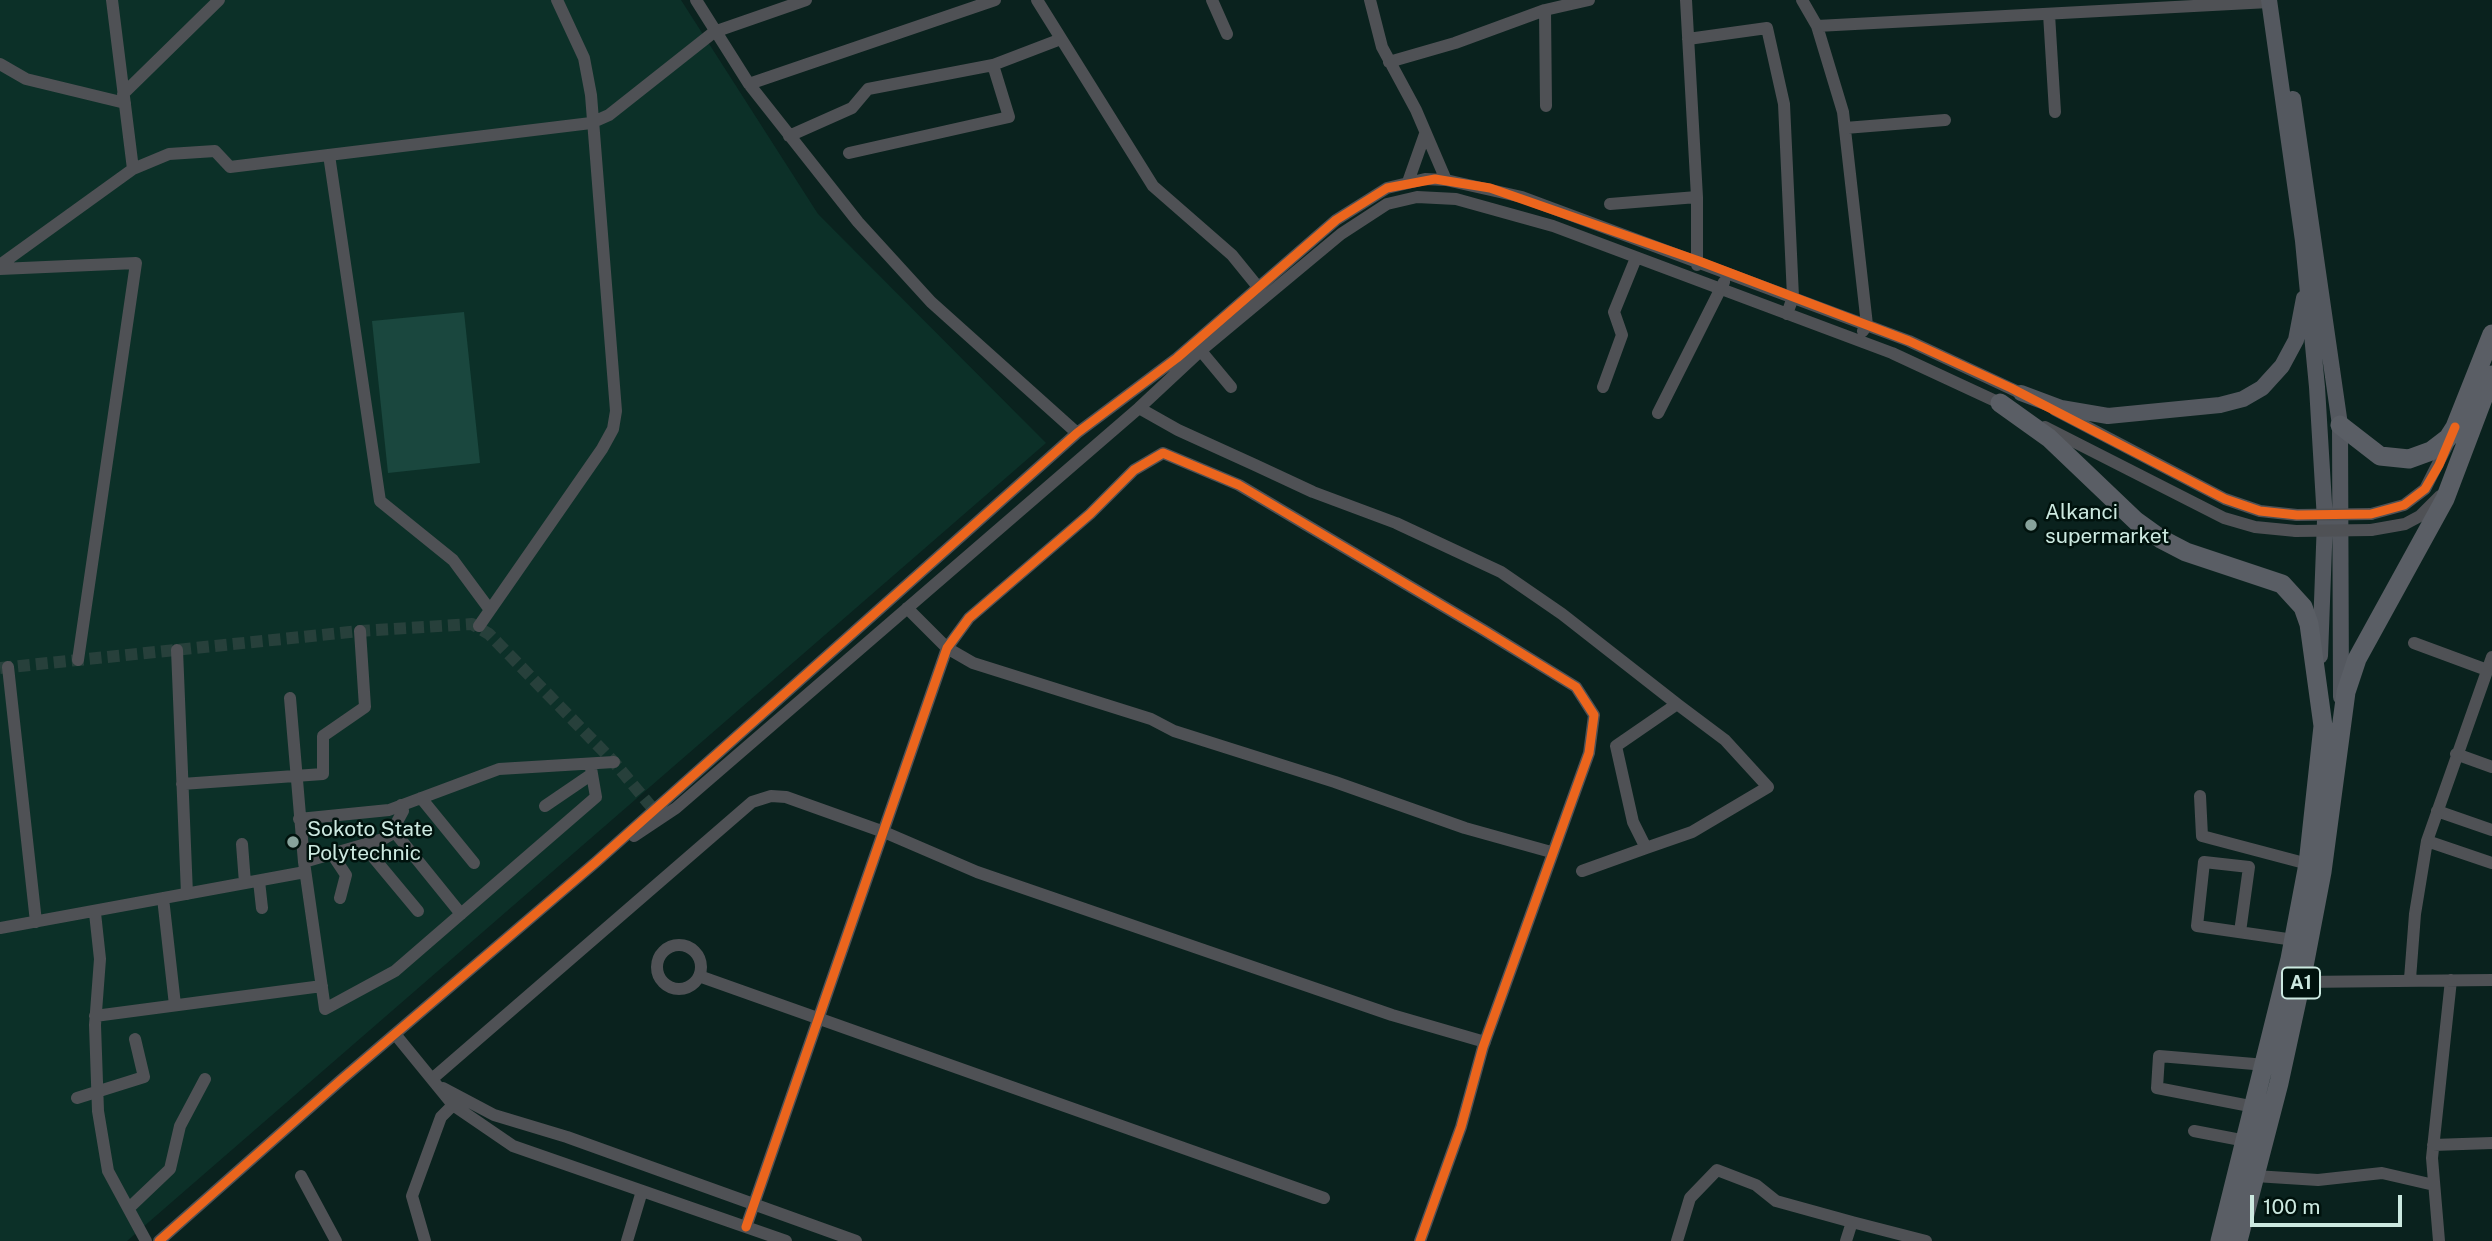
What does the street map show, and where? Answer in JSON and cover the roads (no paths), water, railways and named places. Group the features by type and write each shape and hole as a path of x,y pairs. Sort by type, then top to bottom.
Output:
{"highway":[{"path":"2340,425 2380,456 2409,459 2431,451 2448,438 2455,426 2492,334"},
{"name":"A1","path":"2220,1241 2266,1065 2294,940 2332,723 2357,659 2433,524 2492,375"},
{"path":"2000,403 2049,438 2136,521 2161,539 2217,564 2269,577 2293,593 2309,624 2332,723"},
{"name":"A1","path":"2238,1241 2301,982 2322,872 2332,723"}],"main road":[{"path":"2272,1 2304,257 2323,457 2325,520 2319,648 2332,723"},
{"path":"2272,1 2340,425 2332,723"},
{"path":"2021,393 2061,408 2108,416 2220,405 2243,399 2273,377 2296,340 2304,295 2304,257"}],"street":[{"path":"112,0 133,170"},
{"path":"124,98 219,0"},
{"path":"479,626 602,449 613,429 616,411 591,123 591,95 584,58 557,0"},
{"path":"696,0 749,85 858,222 931,302 1077,433"},
{"path":"0,267 133,170 169,154 215,151 230,167 591,123 609,115 714,32 806,0"},
{"path":"749,85 995,0"},
{"path":"1037,0 1153,186 1177,210 1232,255 1258,287"},
{"path":"1212,0 1227,34"},
{"path":"1370,0 1382,47 1416,110 1446,180"},
{"path":"1389,62 1455,43 1545,10 1589,0"},
{"path":"1686,0 1699,261 1690,278"},
{"path":"1802,0 1817,26 1845,128 1867,325 1858,341"},
{"path":"1817,26 2272,1"},
{"path":"1545,10 1546,106"},
{"path":"2049,14 2055,112"},
{"path":"1688,39 1767,27 1784,104 1793,297 1787,314"},
{"path":"789,136 852,108 868,89 993,65 1061,39"},
{"path":"0,64 26,79 124,98"},
{"path":"849,153 1009,117 993,65"},
{"path":"1845,128 1945,120"},
{"path":"1408,182 1425,134"},
{"path":"329,155 380,501 453,560 490,610"},
{"path":"162,1240 395,1034 596,862 1077,433 1177,358 1354,205 1387,188 1408,182 1446,180 1522,197 1729,272 1909,341 2021,393 2225,499 2260,511 2297,515 2371,514 2404,505 2425,489 2440,465 2455,426"},
{"path":"596,862 676,808 1139,408 1201,351 1340,234 1376,210 1401,200 1435,197 1478,203 1553,226 1858,341 1935,372 2000,403 2224,518 2255,527 2296,531 2389,529 2420,516 2442,494 2455,473"},
{"path":"1610,204 1697,197"},
{"path":"1604,387 1622,335 1615,312 1636,258"},
{"path":"0,267 136,264 78,660"},
{"path":"1658,413 1729,272"},
{"path":"1201,351 1231,387"},
{"path":"1139,408 1178,430 1301,486 1396,523 1501,572 1562,614 1725,740 1768,787 1692,832 1582,871"},
{"path":"746,1227 884,832 891,802 947,648 969,618 1090,514 1134,470 1156,455 1173,455 1239,485 1576,687 1590,705 1594,730 1576,790 1551,852 1485,1042 1461,1127 1420,1241"},
{"path":"907,608 947,648 973,663 1151,719 1174,731 1335,782 1465,828 1551,852"},
{"path":"182,785 323,774 323,736 365,707 360,631"},
{"path":"2414,643 2487,670"},
{"path":"177,650 187,894"},
{"path":"2410,979 2415,914 2427,841 2492,657"},
{"path":"3,667 36,922"},
{"path":"2478,696 2492,701"},
{"path":"290,698 304,867 325,1009 395,971 596,797 591,768"},
{"path":"1646,848 1633,822 1616,746 1677,704"},
{"path":"2456,754 2492,767"},
{"path":"299,819 389,810 499,769 591,768 614,762"},
{"path":"545,806 591,768"},
{"path":"2200,796 2202,836 2308,864"},
{"path":"435,1082 758,798 786,797 884,832 977,872 1392,1015 1485,1042"},
{"path":"422,798 474,863"},
{"path":"0,928 95,913 259,881 304,867 332,854 383,839 393,830 403,811 401,805"},
{"path":"2437,811 2492,830"},
{"path":"393,830 461,914"},
{"path":"2427,841 2492,863"},
{"path":"243,844 245,883"},
{"path":"363,845 418,911"},
{"path":"332,854 346,875 340,898"},
{"path":"2240,932 2249,867 2204,862 2197,926 2294,940"},
{"path":"259,881 262,908"},
{"path":"163,898 175,1005"},
{"path":"95,913 100,959 95,1016 97,1092 108,1171 146,1241"},
{"path":"699,976 819,1017 993,1083 1324,1198"},
{"path":"2439,1241 2433,1145 2451,980"},
{"path":"2301,982 2492,980"},
{"path":"95,1016 322,986"},
{"path":"395,1034 453,1105 513,1146 786,1241"},
{"path":"77,1098 144,1077 135,1039"},
{"path":"2255,1107 2157,1088 2159,1056 2266,1065"},
{"path":"128,1208 170,1169 180,1126 205,1079"},
{"path":"435,1082 494,1115 567,1137 856,1241"},
{"path":"425,1241 412,1196 441,1117 453,1105"},
{"path":"2194,1130 2246,1141"},
{"path":"2433,1145 2492,1143"},
{"path":"1677,1241 1690,1198 1717,1170 1756,1185 1776,1201 1926,1241"},
{"path":"2255,1177 2318,1180 2382,1173 2434,1185"},
{"path":"301,1176 336,1241"},
{"path":"627,1241 642,1191"},
{"path":"1846,1241 1852,1222"}],"tunnel":[{"path":"0,668 360,631 472,624 489,634 614,762 654,810"}],"place":[{"name":"Alkanci supermarket","path":"2031,525"},
{"name":"Sokoto State Polytechnic","path":"293,842"}]}
